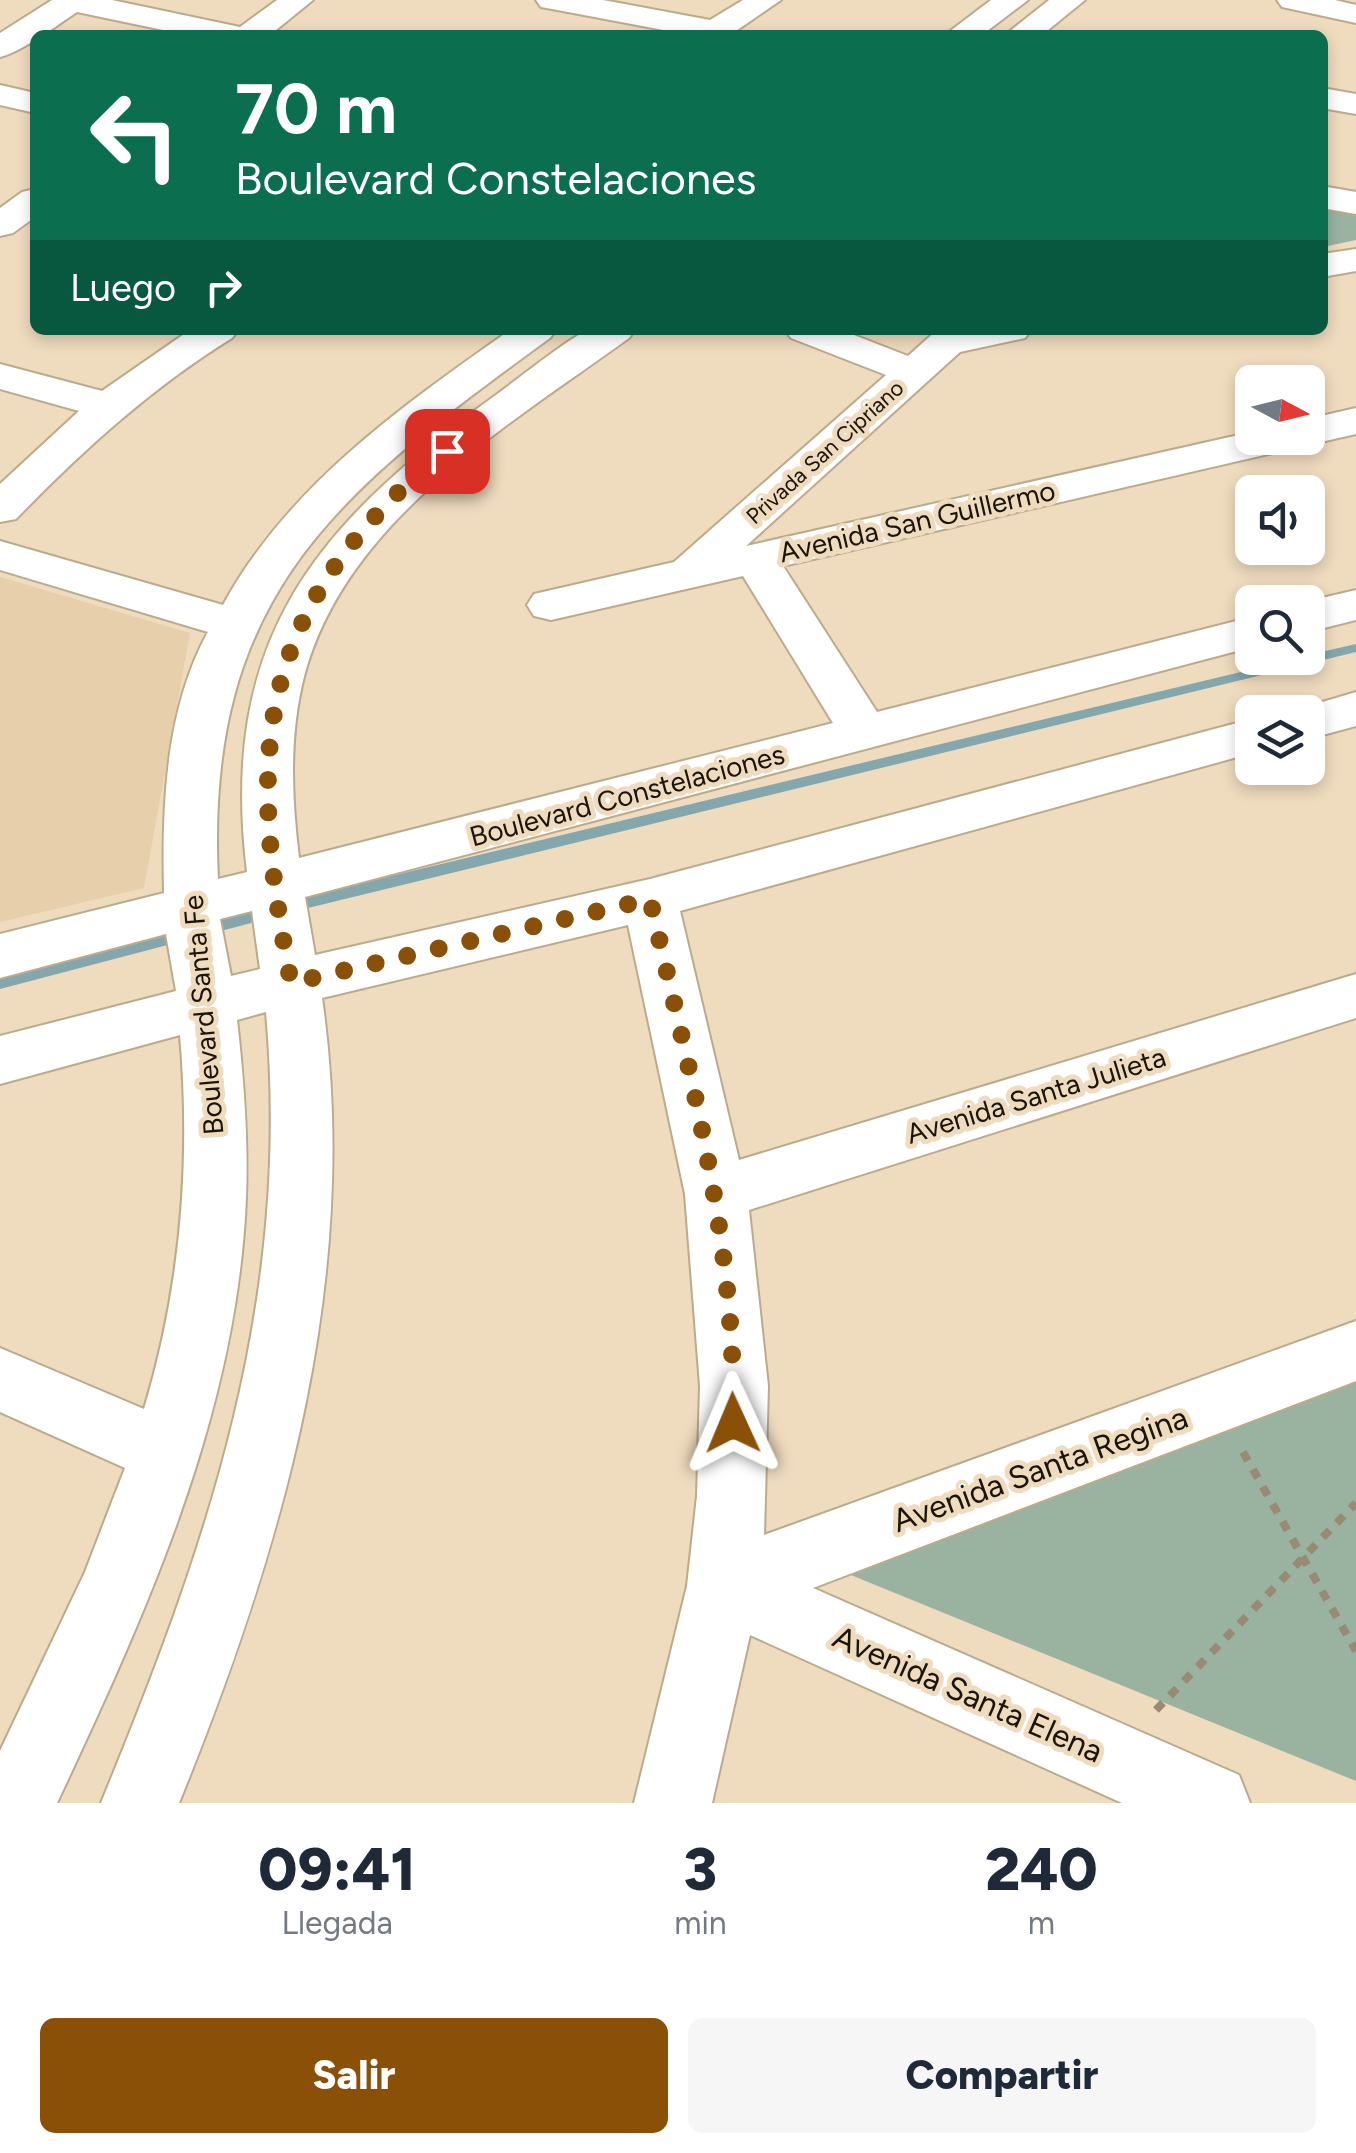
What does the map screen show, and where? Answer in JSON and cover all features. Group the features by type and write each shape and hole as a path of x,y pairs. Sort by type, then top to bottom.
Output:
{"street":[{"path":"257,30 297,0"},
{"path":"552,0 697,30"},
{"path":"716,30 765,0"},
{"path":"969,30 1012,0"},
{"path":"1028,30 1070,0"},
{"path":"1292,0 1343,8"},
{"path":"5,39 73,1 209,30"},
{"path":"1309,30 1343,8"},
{"path":"0,96 30,102"},
{"path":"1328,99 1356,104"},
{"path":"1328,198 1356,203"},
{"path":"0,225 30,204"},
{"path":"1328,265 1356,260"},
{"path":"0,509 108,406 149,372 210,335"},
{"name":"Boulevard Santa Fe","path":"16,1803 108,1610 138,1537 166,1453 192,1351 212,1233 215,1127 188,838 192,773 211,679 234,624 270,562 318,503 410,419 529,335"},
{"path":"140,1803 207,1640 257,1482 285,1360 301,1173 299,1059 267,825 267,774 278,682 291,644 328,576 371,521 429,464 608,335"},
{"path":"842,335 940,348 992,335"},
{"name":"Privada San Cipriano","path":"689,573 940,348"},
{"path":"0,376 108,406"},
{"path":"1325,428 1356,421"},
{"name":"Avenida San Guillermo","path":"551,605 1235,449"},
{"path":"0,556 234,624"},
{"path":"755,558 864,733"},
{"path":"1325,613 1356,605"},
{"name":"Boulevard Constelaciones","path":"0,1060 199,955 283,931 864,733 1235,636"},
{"path":"1325,717 1356,708"},
{"name":"Boulevard Constelaciones","path":"0,956 199,955 283,931 650,899 1235,741"},
{"path":"650,899 716,1194 734,1386 724,1586 673,1803"},
{"name":"Avenida Santa Julieta","path":"716,1194 1356,996"},
{"name":"Avenida Santa Regina","path":"724,1586 1356,1351"},
{"path":"0,1379 166,1453"},
{"name":"Avenida Santa Elena","path":"724,1586 1212,1803"}],"path":[{"path":"1216,1404 1356,1651"},
{"path":"1110,1758 1356,1502"}],"shaded area":[{"path":"0,577 190,633 144,888 0,922"}],"green space":[{"path":"1328,197 1356,203 1356,240 1328,246"},
{"path":"1356,1376 1356,1781 846,1573"}],"waterway":[{"path":"0,983 308,902 1356,648"}],"route":[{"path":"447,451 400,490 348,548 308,609 278,682 267,774 267,825 291,983 650,899 716,1194 734,1386 733,1423"}]}
